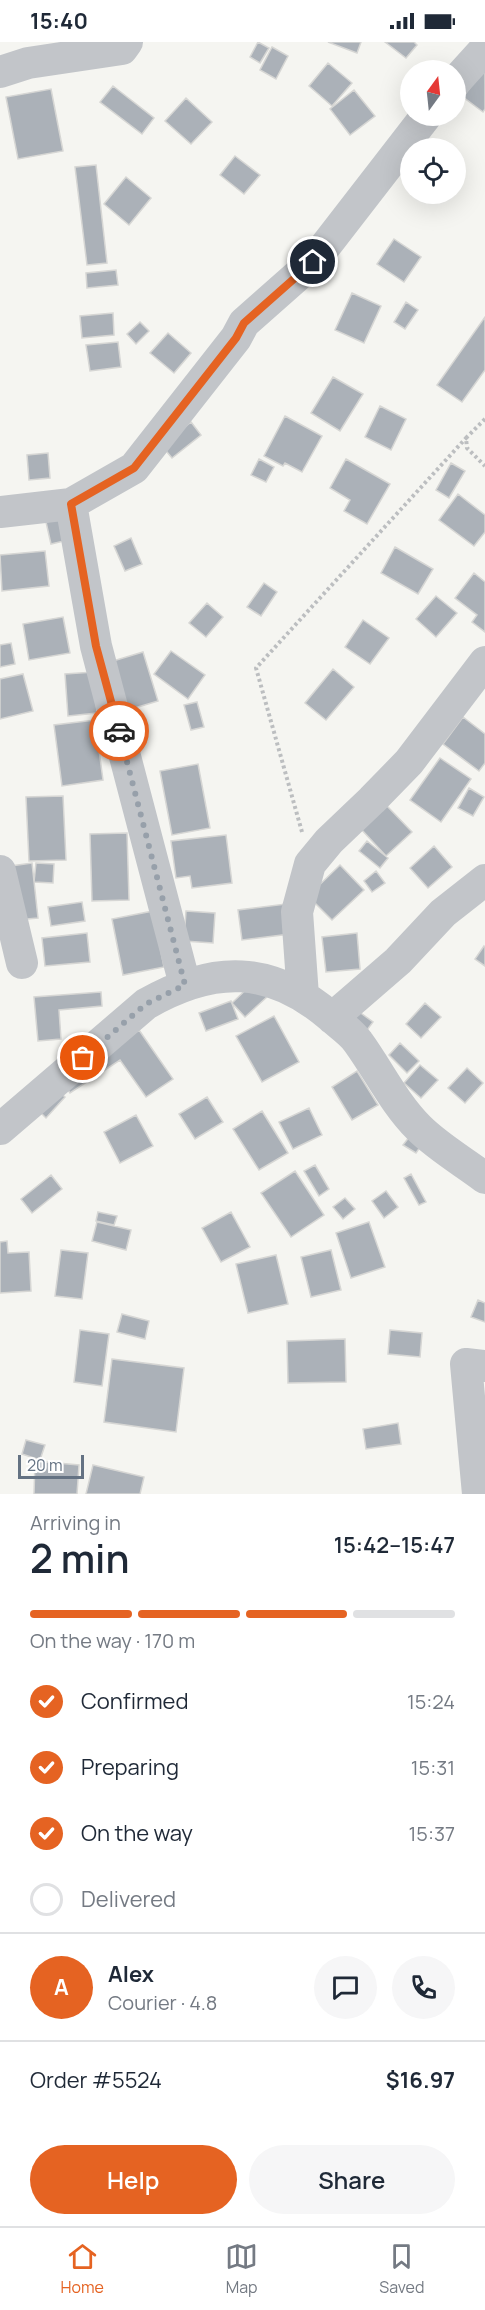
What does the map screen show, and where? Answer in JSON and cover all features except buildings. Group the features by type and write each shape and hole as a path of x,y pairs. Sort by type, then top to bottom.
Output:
{"street":[{"path":"0,72 28,63 122,49 128,42"},
{"path":"466,70 485,49"},
{"path":"0,512 71,504 134,468 236,338 244,323 313,262 418,126"},
{"path":"71,504 96,646 185,985"},
{"path":"303,996 297,912 310,864 328,841 409,762 485,662"},
{"path":"0,871 22,963"},
{"path":"332,1018 398,961 443,913 479,893"},
{"path":"0,1129 146,1004 185,985 219,976 263,978 309,998 357,1040 393,1097 420,1129 485,1178"},
{"path":"478,1494 466,1364 485,1366"}],"path":[{"path":"310,864 256,668 485,419"},
{"path":"466,438 466,448 485,466"}],"way so far":[{"path":"83,1058 146,1004 185,985 119,731"}],"route":[{"path":"119,731 96,646 71,504 134,468 236,338 244,323 313,262"}]}
